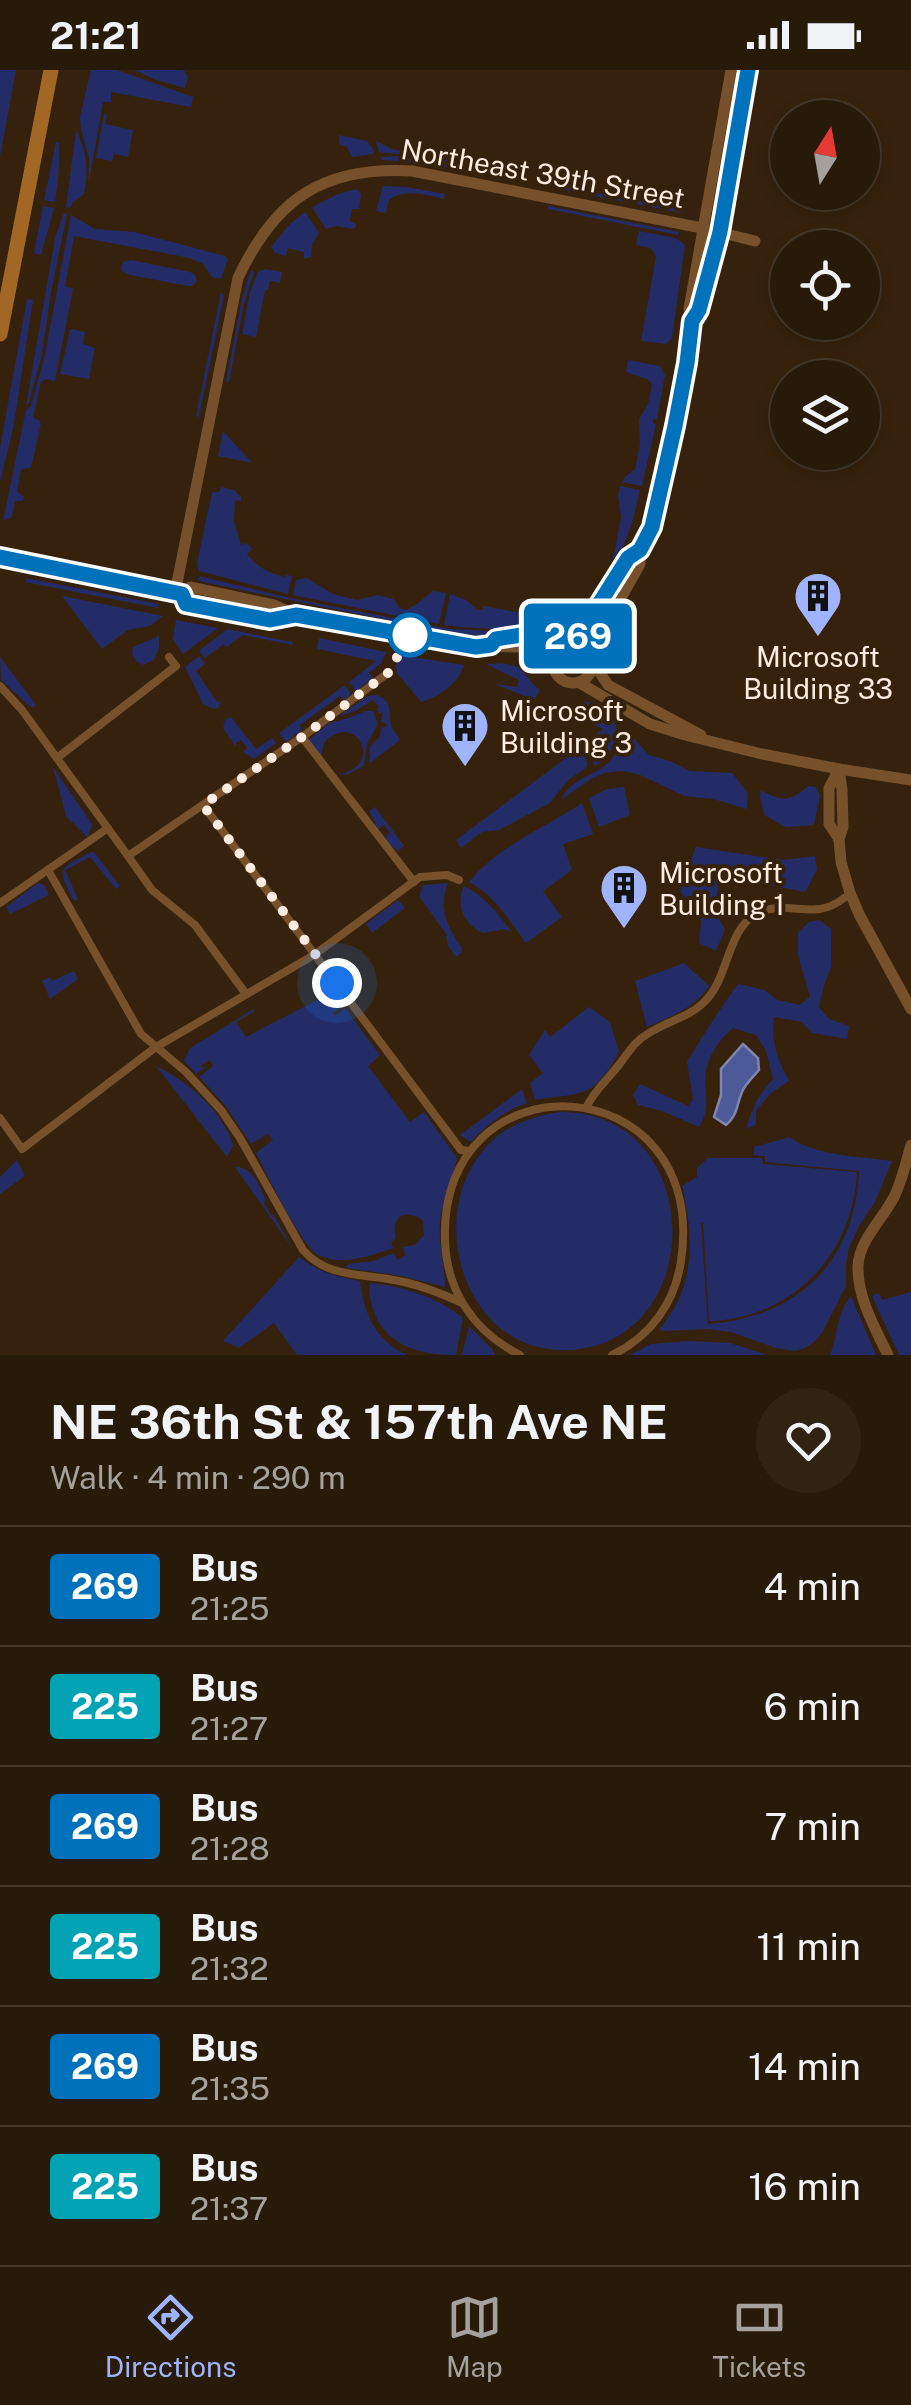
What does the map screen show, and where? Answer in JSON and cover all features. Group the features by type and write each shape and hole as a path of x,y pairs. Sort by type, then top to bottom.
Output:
{"main road":[{"path":"0,334 51,70"}],"street":[{"path":"578,682 589,674 597,641 640,564 640,550 652,527 687,363 692,321 688,308 731,70"},
{"path":"692,321 699,310 720,232 748,70"},
{"name":"Northeast 39th Street","path":"178,593 234,288 245,261 284,207 335,178 383,170 412,172 755,241"},
{"path":"554,666 554,659 566,645 587,628 628,558 640,550"},
{"path":"0,556 178,593 190,587 274,605 296,615 476,647 529,649 545,657 560,677 578,682 650,724 713,743 838,770 911,780"},
{"path":"491,645 496,639 521,635 583,646 608,685 713,743"},
{"path":"57,758 176,666 170,658"},
{"path":"128,856 388,673"},
{"path":"0,686 22,710 152,890 195,925 246,994"},
{"path":"302,737 414,882"},
{"path":"838,770 842,790 841,862 850,892 911,1009"},
{"path":"203,805 461,1150 468,1151"},
{"path":"0,904 108,828"},
{"path":"48,870 141,1034 186,1072 220,1110 311,1260 340,1272 424,1287 460,1302"},
{"path":"0,1118 22,1150 156,1047 314,955 420,877 447,876 459,880"},
{"path":"586,1108 594,1091 617,1069 633,1044 696,1010 710,996 724,972 736,934 748,920 778,908 822,910 844,898"},
{"path":"520,1355 503,1351 460,1302 448,1266 446,1228 450,1196 468,1151 492,1129 522,1114 553,1107 586,1108 632,1125 650,1143 674,1179 681,1207 682,1258 667,1304 647,1332 612,1355"},
{"path":"888,1355 860,1284 859,1258 895,1196 911,1144"}],"shaded area":[{"path":"0,70 16,70 0,157"},
{"path":"91,70 117,70 193,97 191,107 111,92 111,102 103,102 89,182 89,158 80,117"},
{"path":"134,70 184,70 188,77 185,88"},
{"path":"104,114 105,124 133,130 128,157 114,154 112,161 96,158"},
{"path":"76,131 85,153 86,177 84,194 70,208 66,207"},
{"path":"339,135 367,141 373,154 352,157 347,147 339,144"},
{"path":"376,141 392,149 501,172 379,152"},
{"path":"56,142 59,157 55,202 44,200"},
{"path":"401,156 498,175 498,177 381,157"},
{"path":"553,185 682,209 683,213 552,188"},
{"path":"383,186 445,194 444,199 401,194 389,200 386,213 376,211"},
{"path":"357,189 361,194 359,209 352,209 350,221 356,227 326,229 312,207"},
{"path":"43,206 54,208 41,255 34,253"},
{"path":"548,206 679,232 678,235"},
{"path":"305,212 319,233 311,257 304,259 304,252 288,248 286,256 275,253 271,247"},
{"path":"64,213 67,214 42,354 26,406 55,238"},
{"path":"71,215 95,229 134,232 228,259 221,279 212,277 203,264 190,258 74,236 65,286 73,289 55,381 41,382 33,418 41,424 31,468 21,469 17,492 24,496 23,501 15,501 12,517 3,521 26,410 31,406 45,355"},
{"path":"639,231 676,238 685,245 672,338 666,344 641,341 656,257 651,249 636,245"},
{"path":"131,260 190,272 197,281 188,286 130,275 121,268 123,262"},
{"path":"251,270 254,272 229,382 226,381 242,299"},
{"path":"258,272 282,272 280,283 270,281 265,290 256,337 242,334 250,292"},
{"path":"221,292 224,296 199,417 196,416"},
{"path":"27,299 33,300 13,429 0,482 0,448"},
{"path":"70,329 85,332 83,344 95,348 89,379 60,374"},
{"path":"628,360 660,366 665,375 642,486 622,482 635,469 639,419 648,404 652,385 649,380 626,372"},
{"path":"223,431 252,463 218,456"},
{"path":"620,486 640,490 632,524 613,561 621,517"},
{"path":"221,487 234,490 241,497 241,501 235,500 234,521 241,545 247,543 252,549 247,554 264,569 292,576 288,594 199,571 197,563 212,493"},
{"path":"199,576 450,629 497,631 480,635 450,633 203,582 198,580"},
{"path":"26,578 159,604 158,608 25,582"},
{"path":"307,578 333,594 357,600 378,595 393,599 406,610 433,591 446,593 439,624 293,595 296,580"},
{"path":"450,594 478,610 483,610 483,606 522,613 530,630 444,625"},
{"path":"62,596 163,616 150,626 128,630 102,649"},
{"path":"176,620 218,628 183,654 173,639"},
{"path":"227,629 293,645 243,635 205,658 199,651"},
{"path":"159,636 154,660 143,665 136,661 133,647"},
{"path":"319,638 386,652 381,664 369,673 373,678 356,691 349,682 376,661 317,649"},
{"path":"399,655 464,665 447,688 421,702 397,673"},
{"path":"199,656 205,664 196,671 217,702 221,701 218,708 203,704 185,667"},
{"path":"0,657 36,705 32,708 1,680"},
{"path":"486,664 517,667 540,690 534,700 495,684 517,687 519,680"},
{"path":"345,685 351,694 344,700 340,696 300,725 302,730 286,742 279,733"},
{"path":"377,695 389,705 392,727 400,740 370,763 370,746 379,738 382,727 387,727 381,722 383,712 379,714 373,700 339,716 368,696"},
{"path":"582,702 606,709 616,726 613,747 595,766 583,745 603,729 561,711 566,705 572,708"},
{"path":"373,711 378,724 367,744 364,766 339,774 360,763 363,754 358,738 342,732 332,736 324,745 322,757 308,741 329,723"},
{"path":"231,717 256,749 272,738 276,743 254,759 243,752 247,748 241,740 236,747 223,728 225,720"},
{"path":"629,728 649,755 690,771 732,773 748,793 747,809 684,796 638,774 621,771 591,779 561,800 575,783 611,760"},
{"path":"581,750 587,767 568,780 550,803 499,830 482,832 461,848 456,840"},
{"path":"53,767 92,824 88,838 66,816"},
{"path":"808,786 816,787 820,796 814,825 786,827 764,815 761,790 786,799"},
{"path":"624,787 630,815 599,827 589,798 607,789"},
{"path":"582,803 593,834 563,844 572,870 543,891 562,917 526,943 494,901 469,882 507,848"},
{"path":"375,807 404,846 398,851 387,843 390,833 384,825 378,829 369,811"},
{"path":"696,847 783,860 815,856 817,870 805,892 718,875 717,915 725,930 716,951 699,943 701,921 680,891"},
{"path":"91,852 120,886 116,889 90,857 65,870 78,899 74,901 63,870"},
{"path":"38,883 44,885 49,895 10,914 6,907"},
{"path":"448,883 446,917 462,948 456,957 446,934 419,896 423,885"},
{"path":"464,886 485,900 512,932 504,929 483,933 471,925 461,907"},
{"path":"398,900 405,908 372,933 366,924"},
{"path":"819,920 831,929 831,967 819,1007 829,1019 849,1026 847,1039 812,1033 802,1022 774,1017 776,1050 789,1081 770,1094 756,1111 756,1125 746,1129 756,1102 773,1079 766,1051 756,1035 733,1028 716,1047 708,1064 705,1112 699,1127 638,1105 633,1095 640,1084 688,1106 693,1099 687,1062 738,984 799,1005 810,997 798,955 798,933 809,922"},
{"path":"684,963 709,986 690,1006 647,1027 635,981"},
{"path":"74,971 78,979 50,999 42,981"},
{"path":"333,992 342,1006 333,1013 335,1016 345,1008 380,1055 368,1066 410,1122 424,1112 457,1158 440,1221 445,1287 346,1268 348,1264 374,1261 393,1253 398,1260 406,1255 402,1247 415,1245 424,1235 423,1221 411,1215 397,1220 393,1248 365,1257 335,1260 310,1248 256,1153 273,1140 268,1134 251,1144 225,1105 199,1077 213,1066 210,1060 196,1074 184,1061 190,1048 254,1009 236,1022 246,1037"},
{"path":"589,1007 610,1022 619,1052 610,1068 585,1091 535,1100 530,1083 543,1073 529,1055 545,1030 550,1037"},
{"path":"743,1044 758,1058 759,1070 743,1089 735,1114 726,1125 714,1117 721,1095 721,1069"},
{"path":"156,1066 191,1088 221,1120 233,1145 227,1157"},
{"path":"522,1089 527,1103 497,1119 471,1142 460,1135"},
{"path":"560,1112 609,1122 644,1148 665,1186 673,1230 666,1273 646,1311 613,1339 566,1350 531,1345 502,1329 480,1306 464,1276 457,1243 458,1209 467,1176 486,1147 520,1123"},
{"path":"789,1137 824,1151 892,1161 849,1248 846,1286 822,1333 805,1348 795,1351 731,1332 659,1329 680,1297 689,1261 689,1224 682,1186 697,1177 697,1168 708,1158 762,1158 763,1164 857,1172 853,1202 831,1255 792,1294 767,1308 709,1321 701,1223 708,1324 740,1319 769,1310 794,1297 833,1258 855,1203 859,1171 765,1162 765,1156 754,1155 754,1147"},
{"path":"17,1160 25,1176 0,1194 0,1177"},
{"path":"235,1167 255,1178 264,1203 293,1249"},
{"path":"299,1257 328,1273 360,1281 374,1326 388,1343 408,1355 297,1355 274,1323 239,1348 223,1341"},
{"path":"370,1283 419,1294 463,1318 456,1355 417,1350 394,1339 377,1320"},
{"path":"911,1292 911,1355 899,1355 872,1296 879,1293 882,1300"},
{"path":"851,1296 876,1355 830,1355 840,1316"},
{"path":"469,1326 493,1350 495,1355 462,1355"},
{"path":"730,1343 767,1355 630,1355 651,1344"}],"bus line":[{"name":"269","path":"0,557 182,594 186,604 270,620 296,615 476,647 521,635 560,647 571,643 587,628 613,581 628,558 640,550 652,527 675,426 692,321 699,310 720,232 748,70"}],"place":[{"name":"Microsoft Building 33","path":"818,638"},
{"name":"Microsoft Building 3","path":"465,768"},
{"name":"Microsoft Building 1","path":"624,930"}],"route":[{"path":"337,983 203,805 388,673 410,635"}]}
